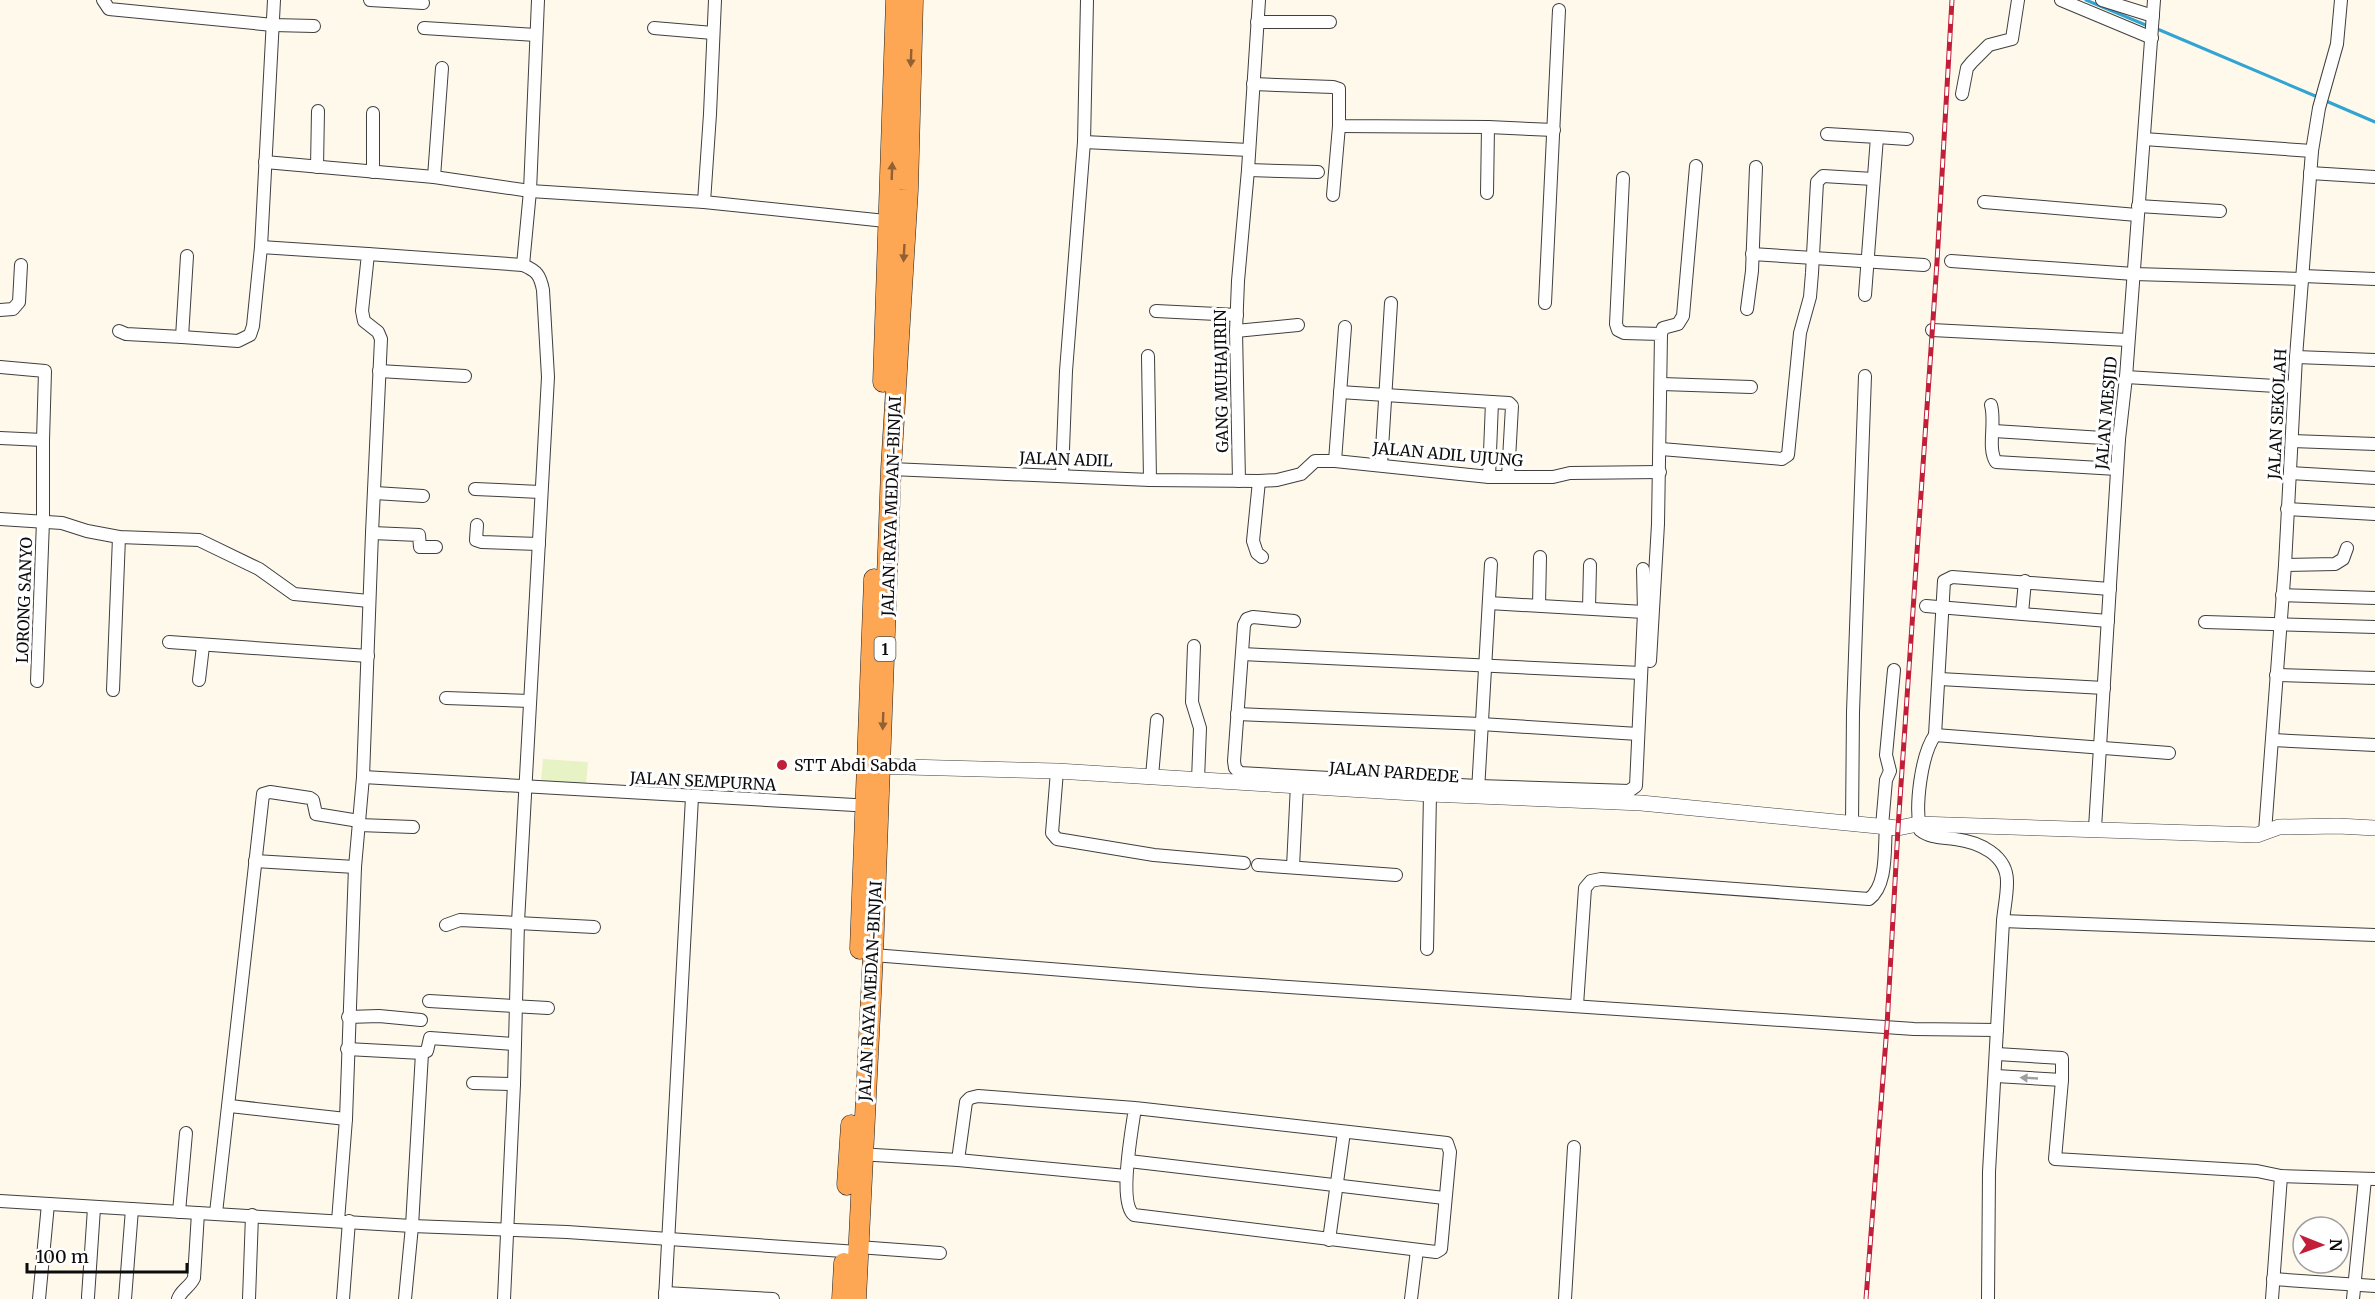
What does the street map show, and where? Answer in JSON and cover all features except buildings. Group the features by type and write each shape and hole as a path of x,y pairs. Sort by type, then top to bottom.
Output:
{"highway":[{"name":"JALAN RAYA MEDAN-BINJAI","path":"896,0 901,122"},
{"name":"JALAN RAYA MEDAN-BINJAI","path":"873,766 891,470 901,122 913,0"},
{"name":"JALAN RAYA MEDAN-BINJAI","path":"856,1154 873,955 873,766 898,222"},
{"name":"JALAN RAYA MEDAN-BINJAI","path":"856,1299 854,1250 857,1021 872,806"},
{"name":"JALAN RAYA MEDAN-BINJAI","path":"842,1299 854,1250"}],"street":[{"path":"103,0 109,9 273,25 314,26"},
{"path":"119,332 238,341 250,335 253,326 261,247 274,0"},
{"path":"370,0 423,3"},
{"path":"523,266 530,191 538,0"},
{"path":"704,202 715,0"},
{"path":"1062,475 1066,371 1084,142 1087,0"},
{"name":"GANG MUHAJIRIN","path":"1239,481 1236,331 1238,281 1259,0"},
{"path":"1962,94 1967,68 1972,62 1989,45 2012,39 2018,0"},
{"path":"2061,0 2153,27"},
{"path":"2102,0 2153,27"},
{"name":"JALAN MESJID","path":"2095,828 2119,439 2126,377 2154,0"},
{"name":"JALAN SEKOLAH","path":"2265,832 2310,172 2319,108 2337,44 2340,0"},
{"path":"1545,303 1559,10"},
{"path":"1257,22 1330,22"},
{"path":"424,28 536,35"},
{"path":"654,28 713,33"},
{"path":"434,177 442,68"},
{"path":"1253,84 1339,89 1339,126 1333,195"},
{"path":"316,167 318,111"},
{"path":"373,172 374,113"},
{"path":"1339,126 1554,130"},
{"path":"1487,193 1488,127"},
{"path":"1827,134 1907,138"},
{"path":"1864,295 1877,136"},
{"path":"2144,139 2312,151"},
{"path":"1084,142 1249,150"},
{"path":"265,162 434,177 530,191 704,202 898,222"},
{"path":"1641,803 1661,449 1661,334 1663,328 1681,322 1683,316 1696,166"},
{"path":"1747,309 1756,167"},
{"path":"1248,170 1318,172"},
{"path":"2310,172 2375,177"},
{"path":"1661,449 1786,458 1790,444 1800,333 1810,297 1817,182 1823,176 1873,179"},
{"path":"1623,178 1616,324 1618,330 1624,333 1661,334"},
{"path":"1984,202 2138,210 2220,211"},
{"path":"261,247 523,266 534,270 540,276 543,290 548,377 518,922 514,1084 504,1299"},
{"path":"343,1299 348,1017 355,867 363,777 381,339 378,332 364,321 362,311 368,254"},
{"path":"1752,254 1924,265"},
{"path":"182,337 187,256"},
{"path":"1951,261 2134,274 2375,279"},
{"path":"0,310 13,309 18,302 21,265"},
{"path":"1380,465 1391,303"},
{"path":"1156,311 1237,315"},
{"path":"1236,331 1298,325"},
{"path":"1335,461 1345,327"},
{"path":"1932,330 2128,340"},
{"path":"1148,356 1150,480"},
{"path":"2296,357 2375,360"},
{"name":"LORONG SANYO","path":"0,367 45,370 43,521 37,681"},
{"path":"380,371 465,376"},
{"path":"1852,824 1853,712 1865,376"},
{"path":"2126,377 2294,387"},
{"path":"1662,384 1751,387"},
{"path":"1340,392 1509,403 1512,406 1508,477"},
{"path":"1489,477 1492,402"},
{"path":"1991,405 1994,418 1993,457 1999,463 2117,469"},
{"path":"1994,431 2119,439"},
{"path":"0,438 43,440"},
{"path":"2292,441 2375,444"},
{"name":"JALAN ADIL UJUNG","path":"1239,481 1277,480 1301,474 1315,461 1380,465 1489,477 1553,477 1570,473 1660,472"},
{"name":"JALAN ADIL","path":"891,470 1150,480 1239,481"},
{"path":"2290,473 2375,478"},
{"path":"1259,481 1254,541 1257,553 1262,557"},
{"path":"475,489 540,492"},
{"path":"375,493 423,496"},
{"path":"2287,509 2375,514"},
{"path":"0,519 62,523 87,531 119,537 199,540 259,569 294,594 369,601"},
{"path":"477,525 476,540 482,542 539,544"},
{"path":"372,533 419,535 420,547 436,547"},
{"path":"113,690 119,537"},
{"path":"2284,565 2336,564 2343,559 2347,548"},
{"path":"1539,605 1540,557"},
{"path":"1478,790 1491,564"},
{"path":"1589,608 1590,565"},
{"path":"1294,621 1252,617 1247,619 1244,625 1234,760 1240,773 1478,790 1632,790 1636,786 1644,612 1643,569"},
{"path":"1988,1299 1989,1172 2007,881 1998,858 1981,845 1927,836 1920,830 1918,824 1919,792 1927,749 1935,735 1944,581 1948,577 2110,589"},
{"path":"2022,613 2025,581"},
{"path":"2282,595 2375,598"},
{"path":"1489,603 1644,612"},
{"path":"1926,606 2108,621"},
{"path":"2205,622 2375,627"},
{"path":"169,642 368,656"},
{"path":"199,680 203,646"},
{"path":"1194,646 1192,702 1200,728 1198,780"},
{"path":"1242,654 1641,674"},
{"path":"1577,1005 1585,888 1590,881 1601,879 1869,899 1875,894 1881,882 1886,780 1890,771 1886,755 1894,670"},
{"path":"2276,675 2375,678"},
{"path":"1940,679 2104,688"},
{"path":"446,698 530,701"},
{"path":"1237,714 1481,724 1638,734"},
{"path":"1152,776 1156,720"},
{"path":"1935,735 2169,753"},
{"path":"2272,740 2375,745"},
{"name":"JALAN PARDEDE","path":"873,766 1058,771 1430,794 1478,790 1898,828 1918,824 2257,835 2279,827 2375,828"},
{"path":"1058,771 1052,833 1057,839 1154,855 1244,863"},
{"name":"JALAN SEMPURNA","path":"363,777 872,806"},
{"path":"1293,867 1297,784"},
{"path":"216,1213 230,1106 263,796 266,792 310,798 313,800 316,814 359,823 413,826"},
{"path":"1427,949 1430,794"},
{"path":"692,797 665,1296 773,1299"},
{"path":"255,861 355,867"},
{"path":"1258,865 1396,875"},
{"path":"446,925 460,920 594,927"},
{"path":"2003,921 2375,935"},
{"path":"873,955 1201,981 1914,1029 1997,1030"},
{"path":"429,1001 548,1008"},
{"path":"348,1017 379,1016 421,1020"},
{"path":"347,1049 423,1053 427,1051 429,1038 515,1044"},
{"path":"405,1299 423,1053"},
{"path":"1996,1054 2062,1058 2055,1159 2257,1171 2281,1176 2370,1179 2353,1299"},
{"path":"1996,1076 2062,1080"},
{"path":"473,1083 514,1084"},
{"path":"958,1160 966,1102 978,1096 1135,1108 1447,1143 1450,1152 1441,1249 1436,1252 1417,1250 1134,1215 1128,1208 1126,1176 1135,1108"},
{"path":"230,1106 346,1119"},
{"path":"1329,1240 1344,1132"},
{"path":"179,1212 186,1133"},
{"path":"1565,1299 1574,1147"},
{"path":"856,1154 958,1160 1126,1176"},
{"path":"1129,1161 1444,1198"},
{"path":"2272,1299 2281,1176"},
{"path":"0,1201 412,1226 940,1253"},
{"path":"39,1299 48,1203"},
{"path":"88,1298 94,1208"},
{"path":"124,1299 132,1209"},
{"path":"178,1299 180,1293 190,1286 194,1278 198,1213"},
{"path":"249,1299 252,1215"},
{"path":"1412,1299 1417,1250"},
{"path":"2273,1279 2375,1287"}],"green space":[{"path":"543,759 588,762 586,785 541,782"}],"waterway":[{"path":"2086,0 2148,26"},
{"path":"2155,28 2320,98"},
{"path":"2326,101 2375,122"}],"railway":[{"path":"1866,1299 1887,1026 1952,0"}],"place":[{"name":"STT Abdi Sabda","path":"782,765"}]}
